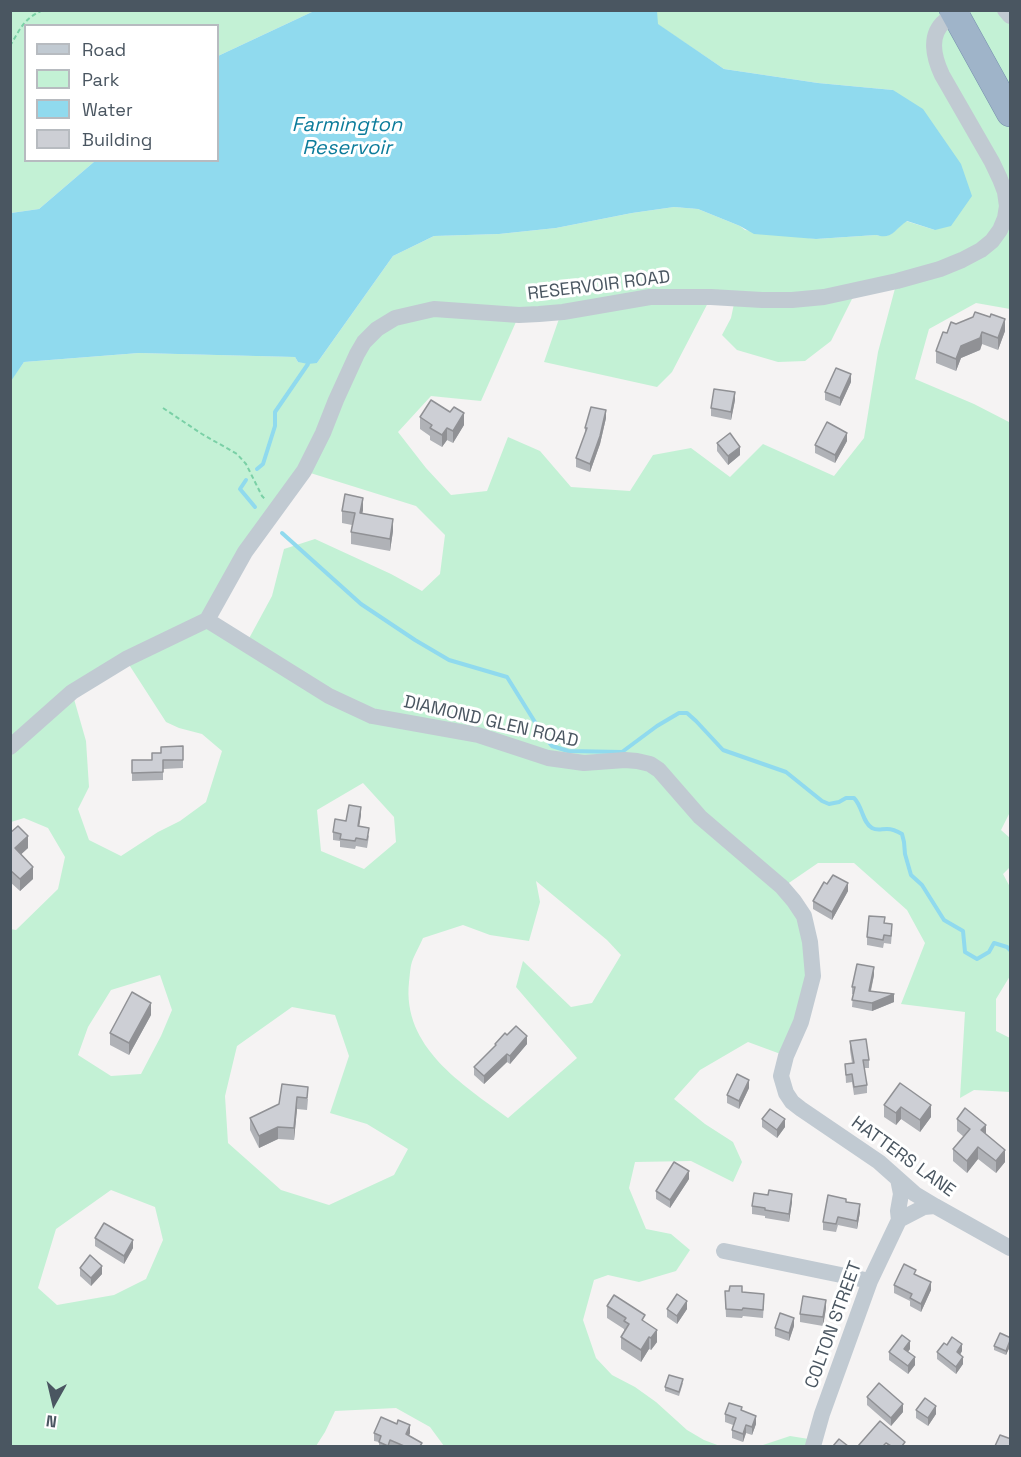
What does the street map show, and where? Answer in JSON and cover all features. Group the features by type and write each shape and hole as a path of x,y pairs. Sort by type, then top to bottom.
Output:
{"highway":[{"path":"957,12 1011,112"}],"street":[{"path":"1005,10 1011,16"},
{"name":"RESERVOIR ROAD","path":"207,620 245,552 294,487 314,453 364,342 377,329 395,318 434,309 519,315 539,314 650,297 792,300 824,297 940,269 981,250 1000,230 1007,206 1000,179 942,75 936,59 934,42 937,31 957,12"},
{"path":"10,747 72,692 126,659 207,620"},
{"name":"DIAMOND GLEN ROAD","path":"207,620 329,696 372,716 478,735 548,758 584,763 637,761 650,764 659,770 700,817 782,887 795,901 804,916 810,942 813,976 801,1022 782,1067 783,1085"},
{"name":"HATTERS LANE","path":"783,1085 792,1102 879,1162 915,1194 1011,1248"},
{"name":"COLTON STREET","path":"813,1446 870,1281 899,1220 901,1194 898,1179"},
{"path":"899,1220 924,1207 936,1206"},
{"path":"724,1251 870,1281"}],"path":[{"path":"10,46 24,22 30,16 43,10"},
{"path":"163,408 237,454 246,464 262,496 276,511"}],"green space":[{"path":"11,11 314,11 219,56 219,24 24,24 24,162 94,162 39,209 11,213"},
{"path":"657,11 1010,11 1010,309 976,303 929,329 915,379 1010,422 1010,812 1001,830 1010,838 1010,867 1003,874 1010,887 1010,976 996,999 996,1031 1010,1038 1010,1092 974,1090 960,1098 965,1012 901,1004 925,943 907,910 854,863 818,863 783,887 794,901 813,976 786,1056 748,1042 700,1070 674,1099 705,1124 733,1142 742,1162 733,1182 691,1161 635,1162 629,1188 646,1229 671,1234 690,1250 676,1271 639,1282 608,1275 594,1280 583,1320 596,1358 612,1375 635,1387 656,1402 687,1430 720,1446 444,1446 430,1427 396,1408 335,1411 316,1446 11,1446 10,929 16,930 58,889 65,857 48,828 24,818 11,822 10,381 24,362 139,353 295,357 298,362 317,363 393,256 434,236 499,234 556,228 674,207 698,209 745,230 816,239 886,236 906,221 935,230 893,90 818,83 724,69 657,24","holes":["897,281 878,352 864,438 834,476 763,444 730,477 691,448 653,455 630,491 571,487 540,451 508,437 487,491 451,495 398,432 431,396 481,401 519,315 561,313 544,362 657,387 672,372 711,297 735,299 731,318 722,335 737,350 778,362 805,361 831,341 856,291","304,471 416,506 445,535 440,574 422,591 315,539 284,549 272,596 246,644 208,620","126,660 166,722 202,734 222,751 206,802 180,821 121,856 89,840 78,809 89,787 86,741 72,692","363,783 394,817 396,842 364,869 321,851 317,810","536,881 607,940 621,955 592,1003 571,1007 523,961 516,987 577,1058 508,1118 472,1092 439,1062 425,1045 415,1026 409,1005 410,970 423,938 463,925 490,935 529,941 540,902","160,975 172,1010 141,1074 111,1076 78,1055 88,1027 111,990","292,1007 335,1015 349,1056 330,1113 367,1124 408,1149 394,1175 329,1205 281,1190 228,1143 225,1096 237,1046","111,1190 155,1207 163,1240 146,1279 114,1295 57,1305 38,1288 56,1229"]},
{"path":"790,1436 815,1440 813,1446 760,1446"}],"water":[{"name":"Farmington Reservoir","path":"314,11 657,11 658,24 724,69 818,83 893,90 923,109 961,164 972,196 951,226 935,230 907,221 886,236 816,239 754,234 698,209 674,207 556,228 499,234 434,236 393,256 317,363 298,362 295,357 139,353 24,362 11,381 11,213 39,209 94,162 219,162 219,56"}],"building":[{"path":"975,312 1005,319 998,338 982,332 980,338 961,346 956,359 936,351 943,332 947,333 951,322 956,324 973,317"},
{"path":"836,368 851,374 840,398 825,392"},
{"path":"714,389 735,392 731,412 711,408"},
{"path":"431,400 450,412 454,407 464,413 453,431 447,428 442,435 430,428 432,425 420,417"},
{"path":"591,407 606,410 590,464 576,458 587,428 585,428"},
{"path":"827,422 847,433 835,455 815,445"},
{"path":"730,433 740,447 728,456 717,443"},
{"path":"345,494 363,498 360,513 393,519 390,539 351,532 355,513 342,511"},
{"path":"183,746 183,760 163,760 163,772 132,773 132,760 152,760 152,753 161,753 161,747"},
{"path":"349,805 361,807 358,826 369,828 367,840 340,839 341,834 333,832 335,819 346,821"},
{"path":"18,826 28,836 15,848 33,867 20,879 10,870 10,833"},
{"path":"833,875 848,883 832,912 813,901 824,882 827,884"},
{"path":"869,916 885,917 884,923 892,924 891,936 884,935 883,940 867,937"},
{"path":"857,964 874,967 869,991 894,994 872,1003 852,1000"},
{"path":"132,992 151,1003 129,1043 110,1033"},
{"path":"516,1026 527,1036 510,1056 507,1054 484,1076 474,1067 505,1033 507,1035"},
{"path":"866,1039 869,1060 863,1060 867,1085 854,1087 852,1074 846,1075 845,1064 854,1063 850,1041"},
{"path":"737,1074 749,1080 739,1101 727,1095"},
{"path":"900,1083 931,1105 920,1120 901,1107 896,1113 884,1105"},
{"path":"282,1084 308,1087 307,1098 297,1097 294,1128 278,1127 259,1136 250,1118 279,1104"},
{"path":"965,1108 986,1125 981,1130 1005,1150 996,1161 978,1147 967,1161 953,1149 970,1129 957,1119"},
{"path":"770,1109 785,1119 777,1130 762,1119"},
{"path":"674,1162 689,1171 670,1200 656,1191"},
{"path":"769,1190 792,1194 789,1214 752,1206 754,1193 768,1195"},
{"path":"828,1195 846,1199 846,1202 860,1204 857,1221 838,1217 836,1224 823,1222"},
{"path":"104,1223 133,1240 124,1256 95,1238"},
{"path":"90,1255 102,1266 91,1278 80,1268"},
{"path":"904,1264 916,1270 914,1274 931,1282 921,1304 910,1298 912,1294 894,1285"},
{"path":"730,1286 742,1286 742,1292 764,1294 763,1310 726,1309 725,1291 729,1291"},
{"path":"677,1294 687,1301 677,1316 667,1309"},
{"path":"614,1295 645,1315 642,1320 657,1330 651,1338 649,1337 641,1350 621,1337 629,1324 624,1321 626,1318 607,1306"},
{"path":"803,1296 826,1300 823,1317 800,1314"},
{"path":"780,1313 794,1318 789,1333 775,1328"},
{"path":"1000,1333 1011,1338 1006,1351 994,1346"},
{"path":"902,1335 910,1341 904,1349 915,1357 908,1366 889,1352"},
{"path":"952,1337 962,1344 957,1352 963,1357 956,1367 937,1352 944,1343 947,1345"},
{"path":"669,1375 683,1379 679,1392 665,1387"},
{"path":"879,1383 903,1404 891,1418 867,1397"},
{"path":"925,1398 936,1406 928,1418 916,1410"},
{"path":"729,1403 742,1407 741,1410 756,1416 752,1427 746,1425 743,1434 732,1430 736,1418 725,1414"},
{"path":"381,1417 397,1424 398,1420 410,1425 406,1434 422,1443 420,1446 404,1446 390,1440 388,1446 379,1442 381,1436 374,1433"},
{"path":"880,1421 905,1442 902,1446 891,1446 886,1443 883,1446 858,1446"},
{"path":"1000,1435 1011,1439 1011,1446 995,1446"},
{"path":"839,1439 848,1446 833,1446"}],"waterway":[{"path":"257,469 263,464 275,426 275,412 308,364"},
{"path":"246,480 240,489 255,507"},
{"path":"282,533 361,604 415,640 449,660 507,677 552,746 568,751 622,752 657,726 679,713 687,713 723,750 786,772 822,801 829,804 846,798 854,798 866,822 872,828 891,829 902,834 911,875 922,885 944,920 963,931 965,952 977,959 989,952 994,943 1010,950"}]}
